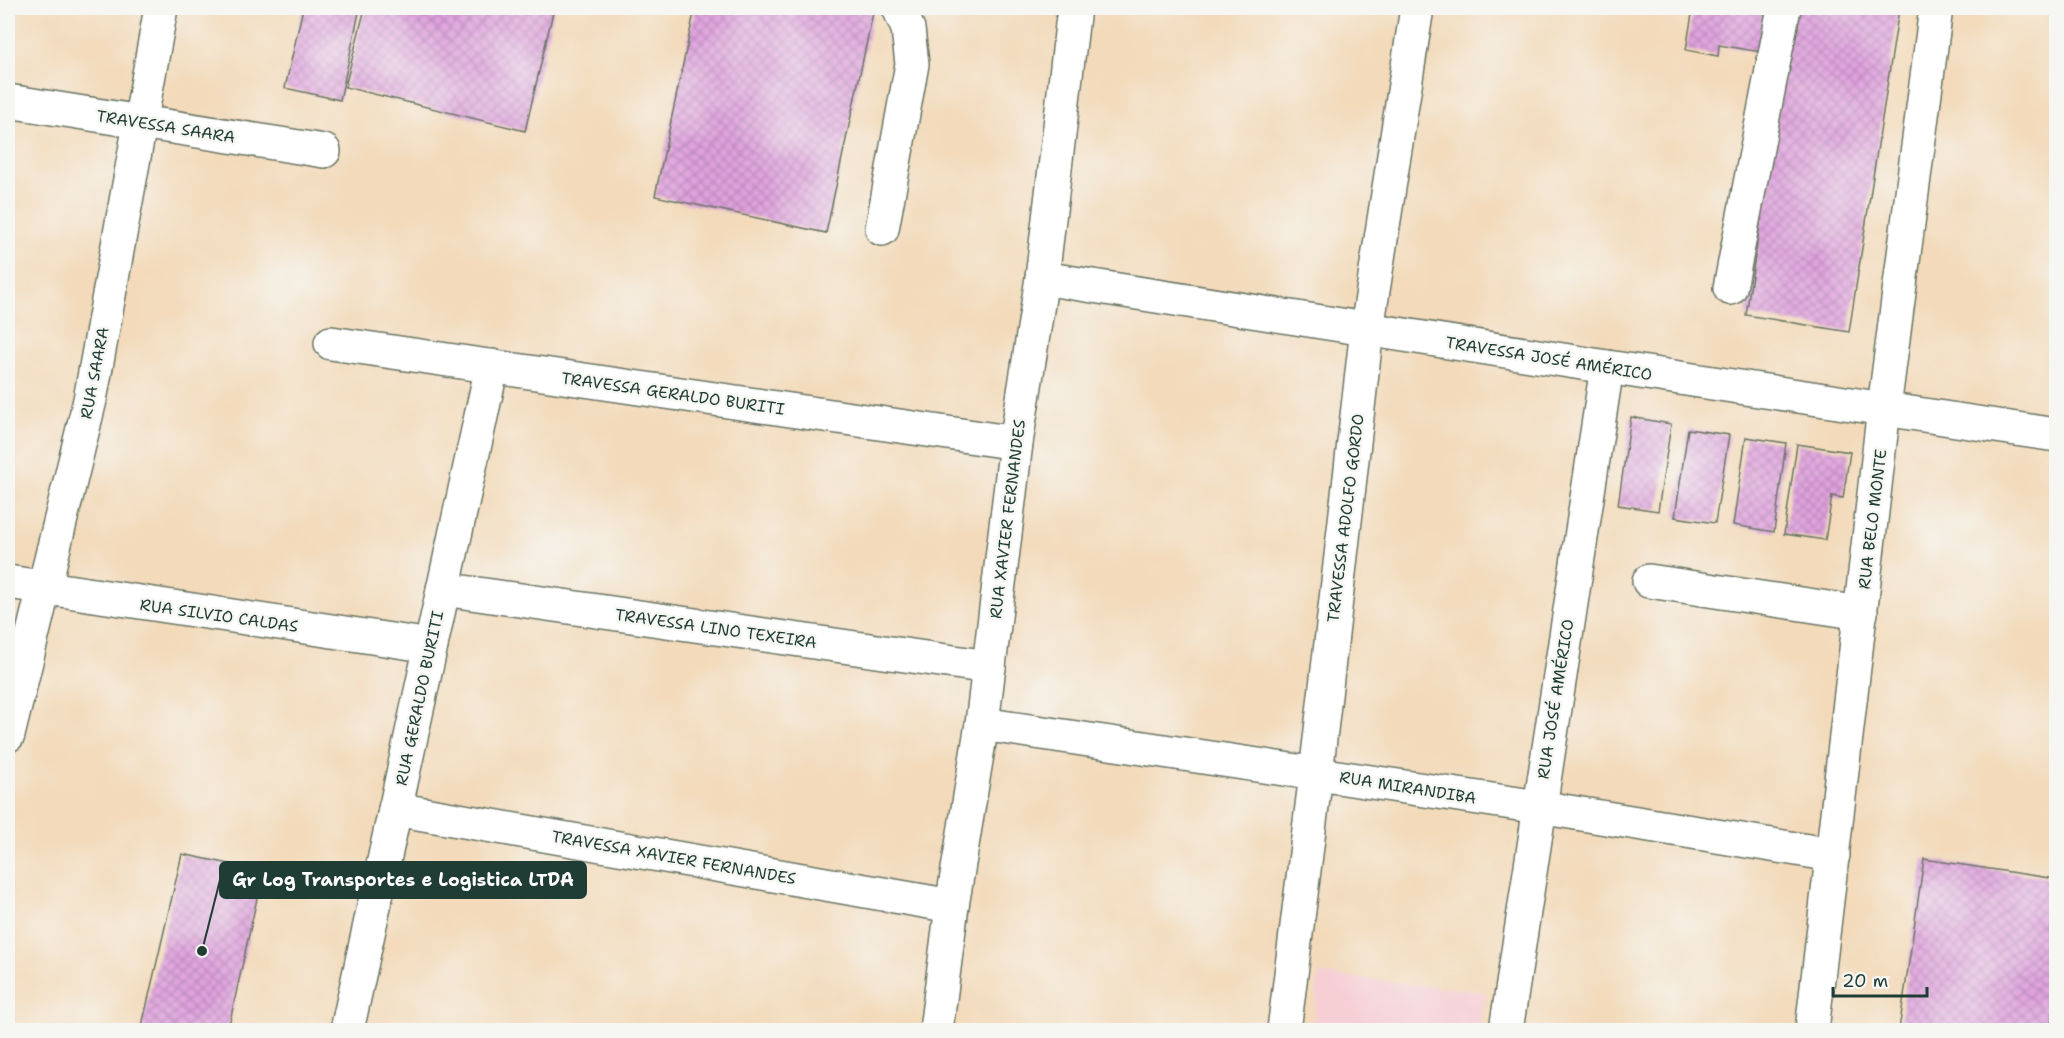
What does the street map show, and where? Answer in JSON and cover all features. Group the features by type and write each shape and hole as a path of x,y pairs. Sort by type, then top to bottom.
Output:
{"street":[{"name":"RUA SAARA","path":"8,735 90,400 161,8"},
{"path":"882,229 912,64 908,29 899,8"},
{"name":"RUA XAVIER FERNANDES","path":"936,1030 952,906 982,724 1016,443 1042,278 1074,8"},
{"name":"TRAVESSA ADOLFO GORDO","path":"1284,1030 1367,329 1416,8"},
{"path":"1730,288 1784,8"},
{"name":"RUA BELO MONTE","path":"1812,1030 1884,408 1936,8"},
{"name":"TRAVESSA SAARA","path":"8,101 324,151"},
{"name":"TRAVESSA JOSÉ AMÉRICO","path":"1042,278 1606,368 2056,435"},
{"name":"TRAVESSA GERALDO BURITI","path":"331,343 1016,443"},
{"name":"RUA GERALDO BURITI","path":"347,1030 492,366"},
{"name":"RUA JOSÉ AMÉRICO","path":"1506,1030 1606,368"},
{"path":"1649,581 1861,613"},
{"name":"RUA SILVIO CALDAS","path":"8,582 431,646"},
{"name":"TRAVESSA LINO TEXEIRA","path":"443,589 989,667"},
{"name":"RUA MIRANDIBA","path":"982,724 1539,807 1833,855"},
{"name":"TRAVESSA XAVIER FERNANDES","path":"395,808 952,906"}],"shaded area":[{"path":"1319,974 1486,992 1479,1030 1312,1030"}],"building":[{"path":"303,8 360,8 340,100 285,88"},
{"path":"365,8 554,8 525,131 345,87"},
{"path":"695,8 874,8 826,233 655,196"},
{"path":"1693,8 1775,8 1767,53 1719,45 1718,56 1686,50"},
{"path":"1793,8 1899,9 1849,332 1746,315"},
{"path":"1631,417 1671,424 1658,511 1618,505"},
{"path":"1688,429 1729,435 1715,523 1675,517"},
{"path":"1746,437 1786,443 1774,532 1733,525"},
{"path":"1797,444 1850,452 1843,498 1832,496 1825,540 1784,534"},
{"path":"182,854 263,871 228,1030 141,1030"},
{"path":"1924,859 2056,879 2056,989 2050,1030 1899,1030"}],"place":[{"name":"Gr Log Transportes e Logistica LTDA","path":"202,951"}]}
